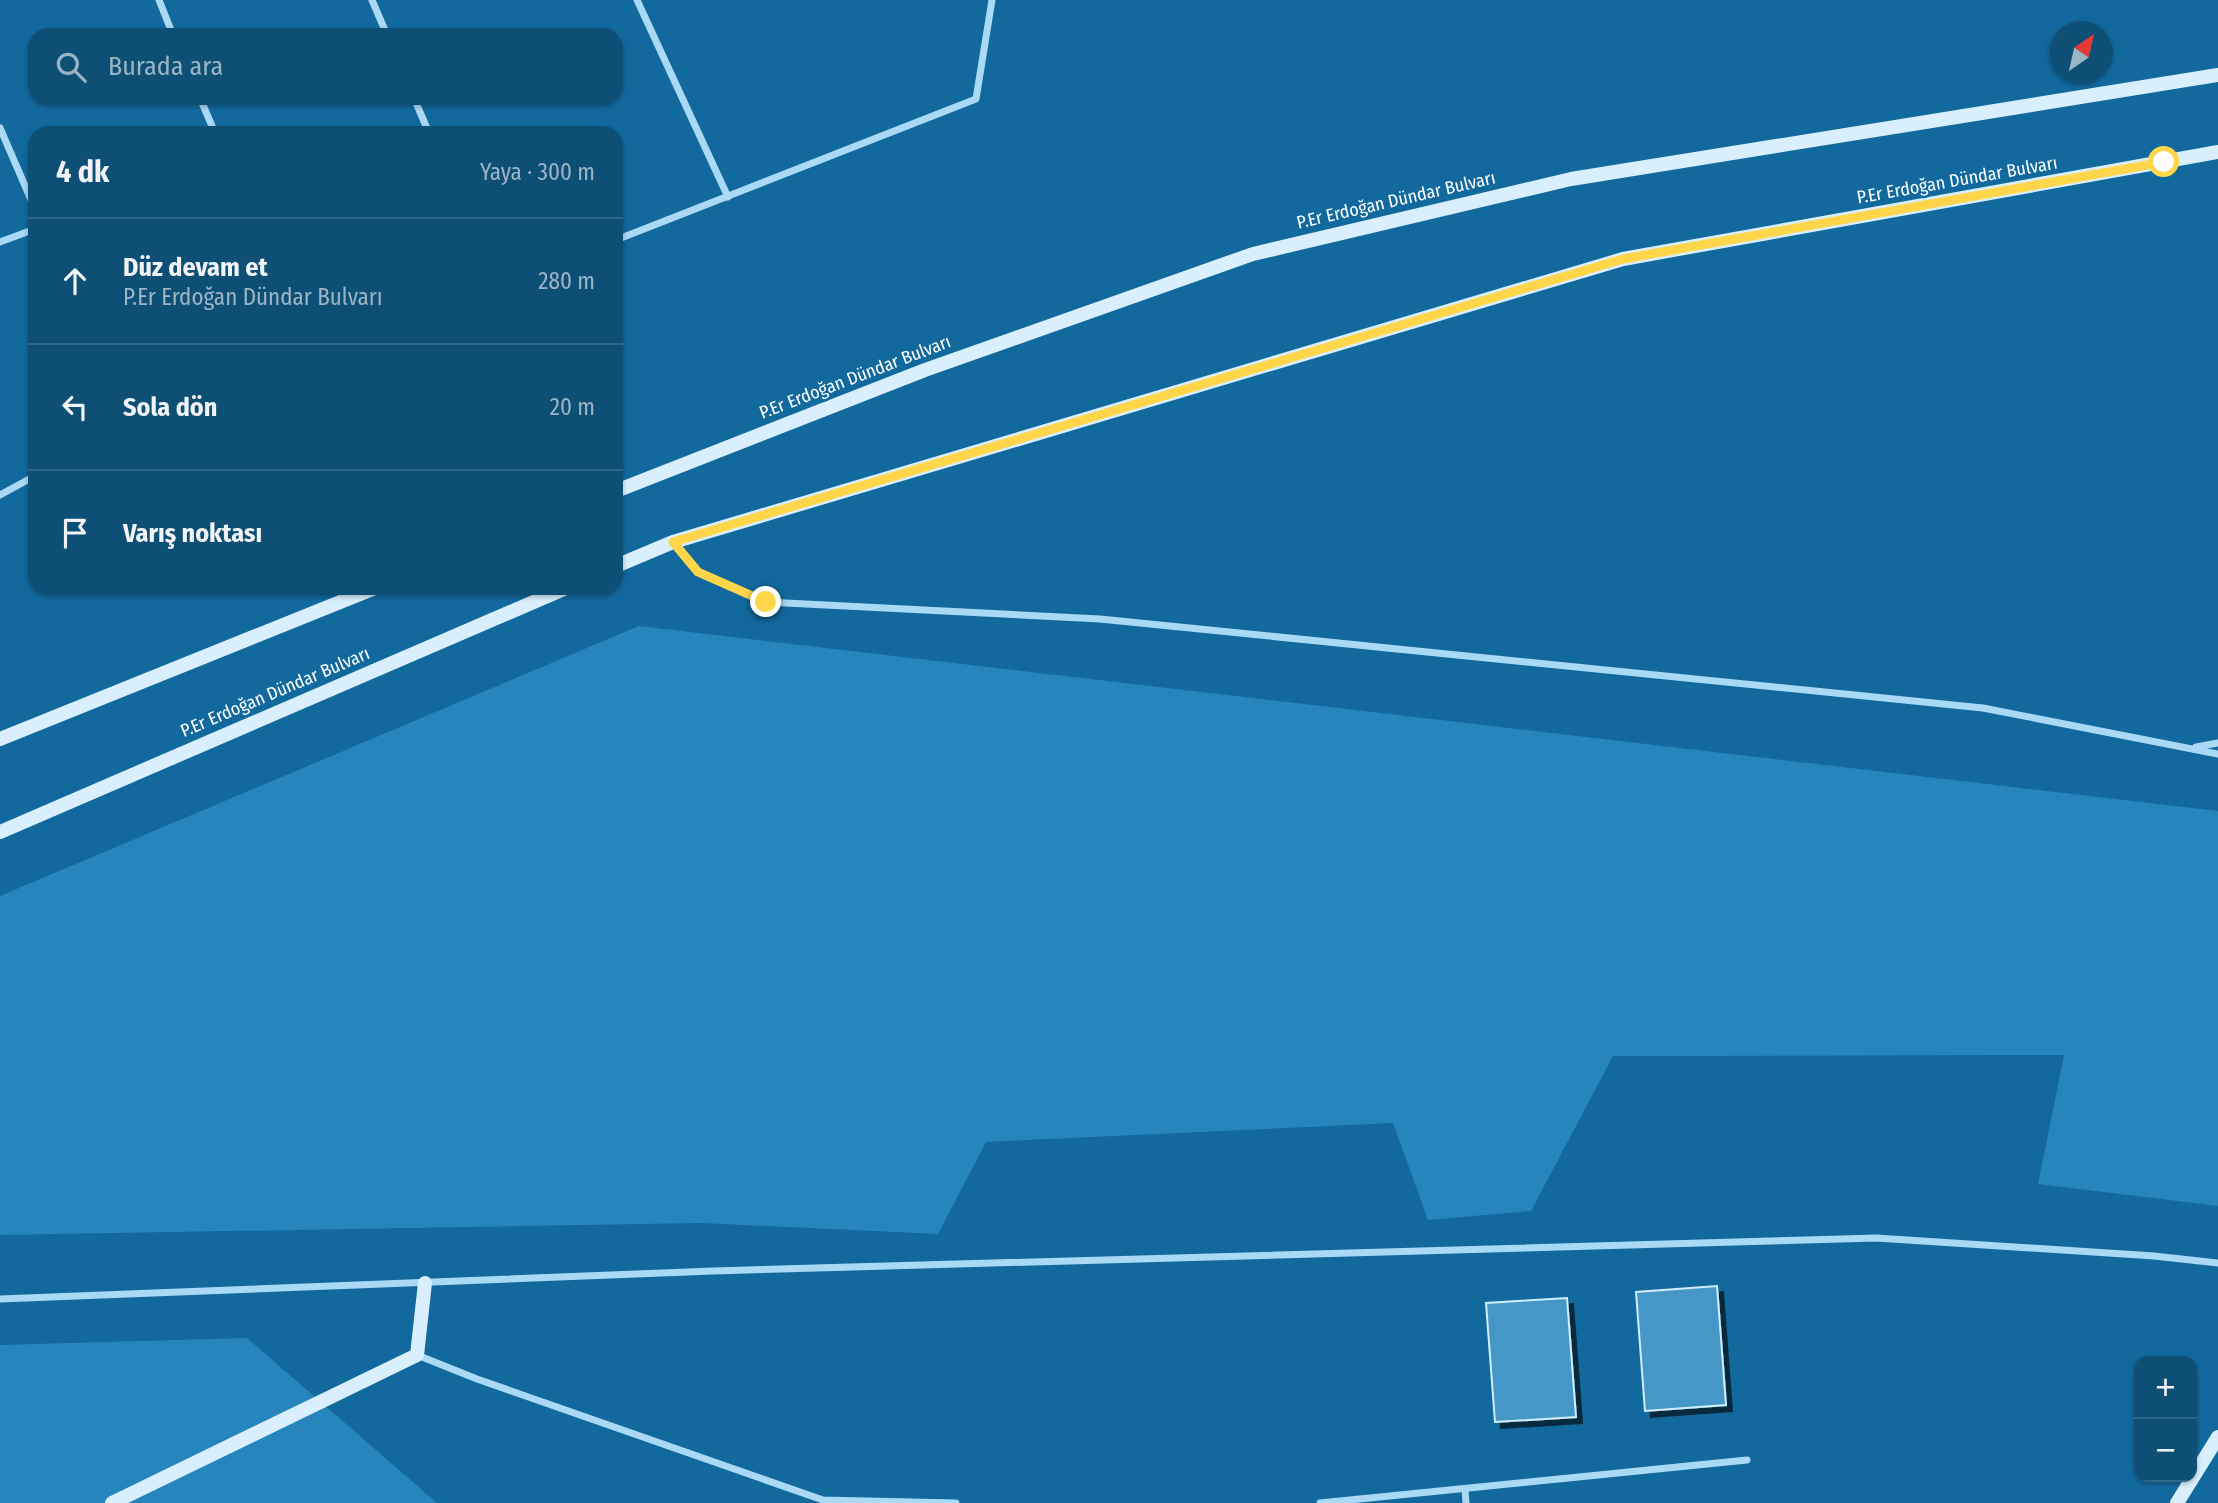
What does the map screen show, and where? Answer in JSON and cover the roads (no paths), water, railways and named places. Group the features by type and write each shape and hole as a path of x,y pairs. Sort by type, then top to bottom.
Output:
{"main road":[{"name":"P.Er Erdoğan Dündar Bulvarı","path":"623,488 925,370 1253,254 1571,179 2218,75"},
{"name":"P.Er Erdoğan Dündar Bulvarı","path":"623,563 673,542 1623,259 2218,152"},
{"path":"0,739 358,595"},
{"name":"P.Er Erdoğan Dündar Bulvarı","path":"0,832 550,595"},
{"path":"112,1503 417,1355 425,1283"},
{"path":"2177,1503 2218,1437"}],"street":[{"path":"159,0 170,28"},
{"path":"372,0 384,28"},
{"path":"638,0 728,197"},
{"path":"623,237 976,99 992,0"},
{"path":"203,105 212,126"},
{"path":"417,105 426,126"},
{"path":"0,128 28,193"},
{"path":"0,242 28,232"},
{"path":"0,495 28,481"},
{"path":"673,542 698,572 766,602 1100,619 1983,708 2218,754"},
{"path":"2192,748 2218,743"},
{"path":"0,1299 712,1270 1876,1238 2154,1256 2218,1263"},
{"path":"417,1355 477,1379 824,1502 956,1503"},
{"path":"1320,1503 1747,1460"},
{"path":"1465,1489 1466,1503"}]}
